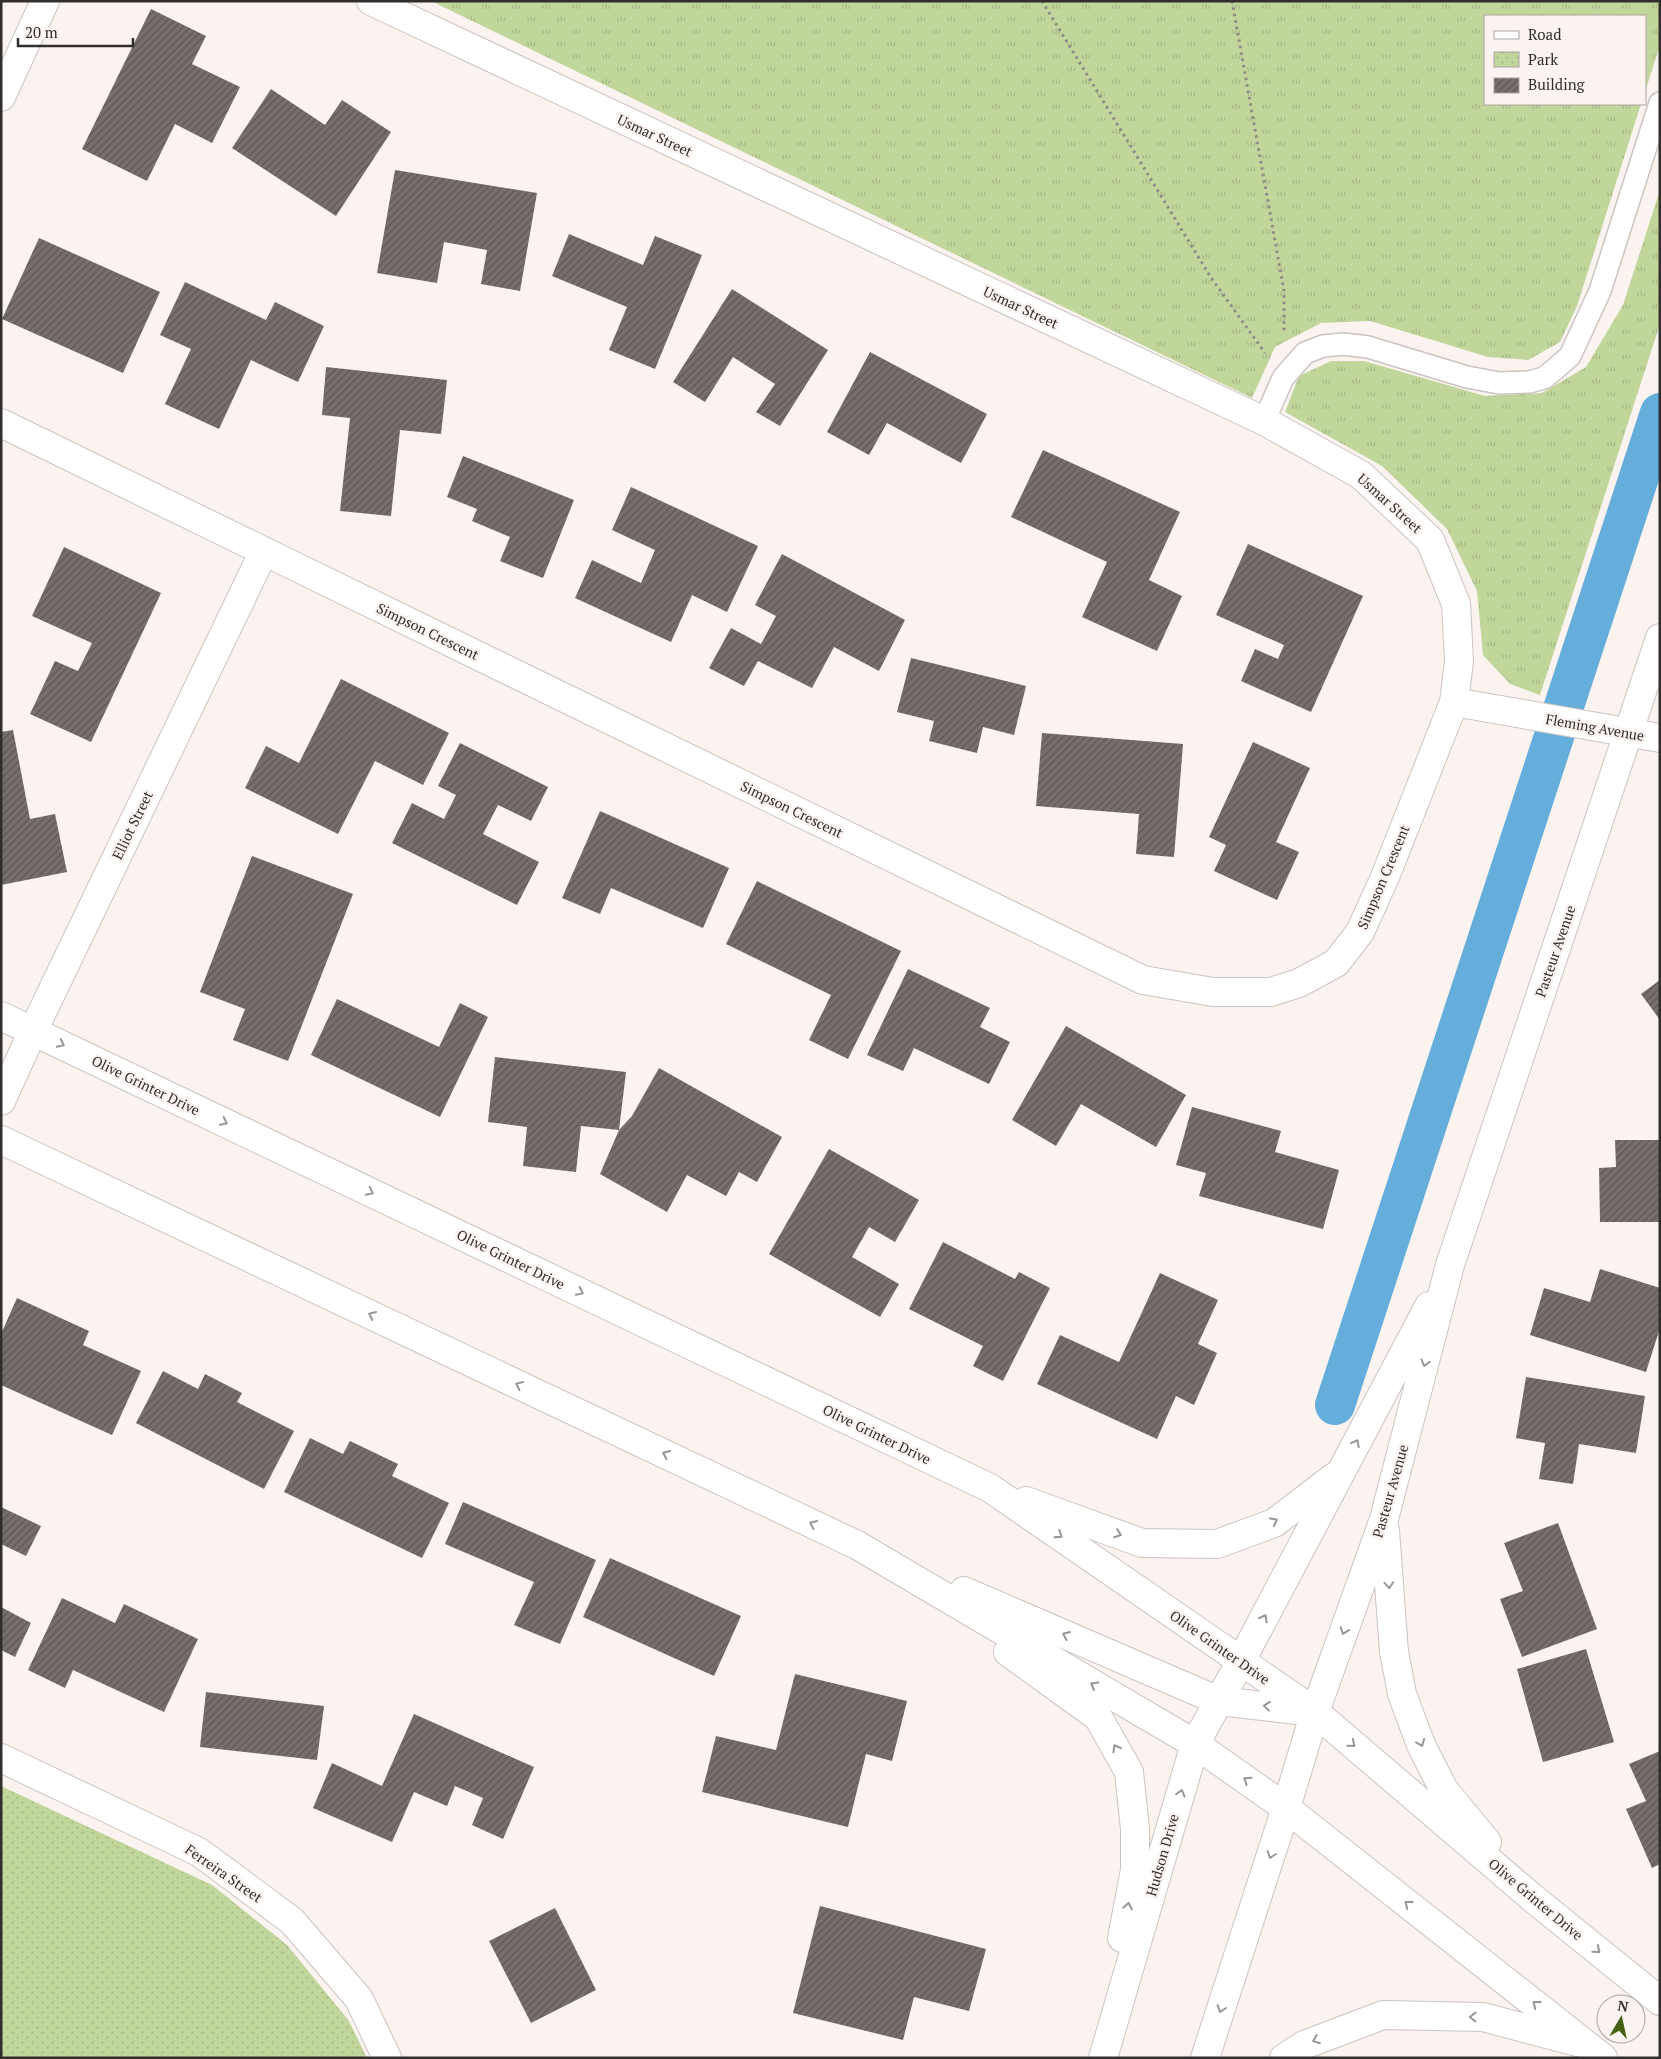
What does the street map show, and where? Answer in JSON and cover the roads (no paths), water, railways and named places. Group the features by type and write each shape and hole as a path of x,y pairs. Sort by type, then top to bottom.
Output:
{"street":[{"path":"1,97 45,1"},
{"name":"Usmar Street","path":"372,1 1264,421 1361,475 1430,540 1456,604 1458,661 1454,702"},
{"name":"Simpson Crescent","path":"1,423 1143,980 1213,992 1271,992 1299,983 1336,963 1360,932 1385,877 1454,702"},
{"name":"Elliot Street","path":"1,1101 264,550"},
{"name":"Pasteur Avenue","path":"1315,1712 1384,1519 1450,1265 1660,638"},
{"name":"Fleming Avenue","path":"1454,702 1660,738"},
{"name":"Olive Grinter Drive","path":"1,1016 990,1488 1315,1712 1535,1900 1660,2001"},
{"path":"1,1140 857,1545 1219,1700 1315,1712 1205,2058"},
{"name":"Pasteur Avenue","path":"1241,1661 1450,1265"},
{"path":"990,1488 1142,1543 1217,1544 1274,1523 1341,1472"},
{"path":"1384,1519 1394,1652 1402,1694 1421,1745 1444,1790 1535,1900"},
{"path":"857,1545 1195,1744 1286,1808 1596,2052"},
{"path":"857,1545 1098,1717 1129,1772 1135,1828 1134,1870 1102,2058"},
{"name":"Hudson Drive","path":"1102,2058 1195,1744 1241,1661"},
{"name":"Ferreira Street","path":"1,1758 199,1852 292,1921 359,1999 387,2058"},
{"path":"1284,2058 1304,2045 1383,2015 1483,2017 1596,2052"}],"lane":[{"path":"1264,421 1283,378 1305,353 1323,346 1343,344 1368,347 1482,381 1499,384 1529,382 1544,378 1570,356 1600,291 1660,103"}],"waterway":[{"path":"1335,1405 1660,413"}]}
